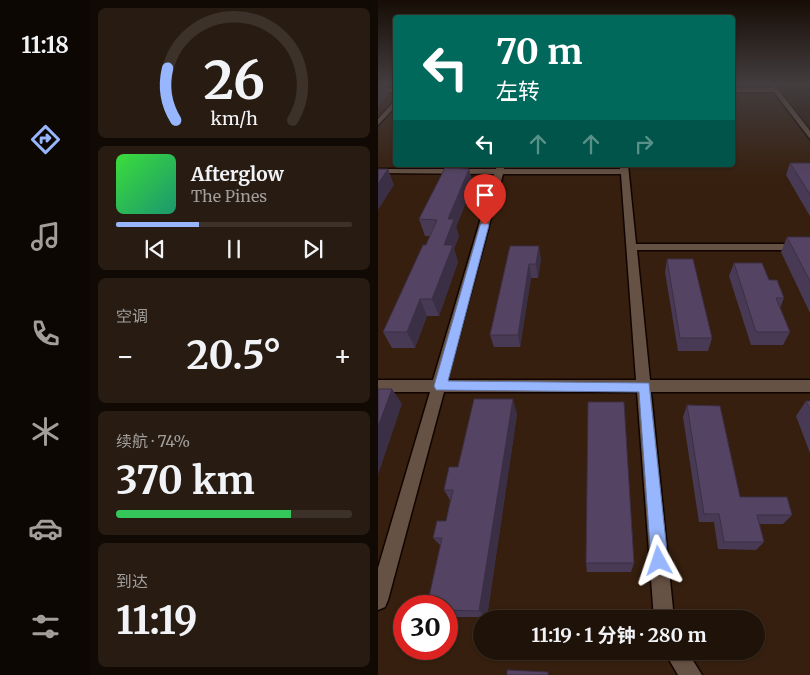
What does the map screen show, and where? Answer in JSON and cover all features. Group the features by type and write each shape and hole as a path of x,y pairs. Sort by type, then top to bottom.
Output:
{"street":[{"path":"794,116 810,138"},
{"path":"378,600 501,168"},
{"path":"378,171 624,168 663,610"},
{"path":"632,246 810,247"},
{"path":"378,386 810,386"},
{"path":"680,660 691,675"}],"shaded area":[{"path":"378,116 393,116 393,167 735,167 735,116 801,116 810,127 810,675 378,675"}],"building":[{"path":"790,163 811,163 811,196"},
{"path":"445,168 469,169 448,219 454,219 444,245 453,245 432,299 420,299 407,332 383,332 423,245 426,245 437,220 419,219"},
{"path":"378,169 388,169 378,184"},
{"path":"787,237 811,237 811,283"},
{"path":"510,246 539,246 536,264 529,264 518,335 490,335"},
{"path":"667,259 693,259 712,338 680,338"},
{"path":"734,263 762,263 769,280 777,280 784,298 776,298 790,332 756,332"},
{"path":"378,389 392,389 378,427"},
{"path":"474,399 513,399 479,610 473,611 458,610 458,595 429,595 442,538 433,538 437,521 446,521 453,490 444,490 449,467 458,467"},
{"path":"806,401 811,401 811,411"},
{"path":"588,402 624,402 634,563 586,563"},
{"path":"687,405 720,406 740,497 787,497 792,515 757,515 764,542 724,542 719,514 704,514"},
{"path":"507,670 548,672 548,675 507,675"}],"route":[{"path":"485,225 440,386 644,387 659,561"}]}
